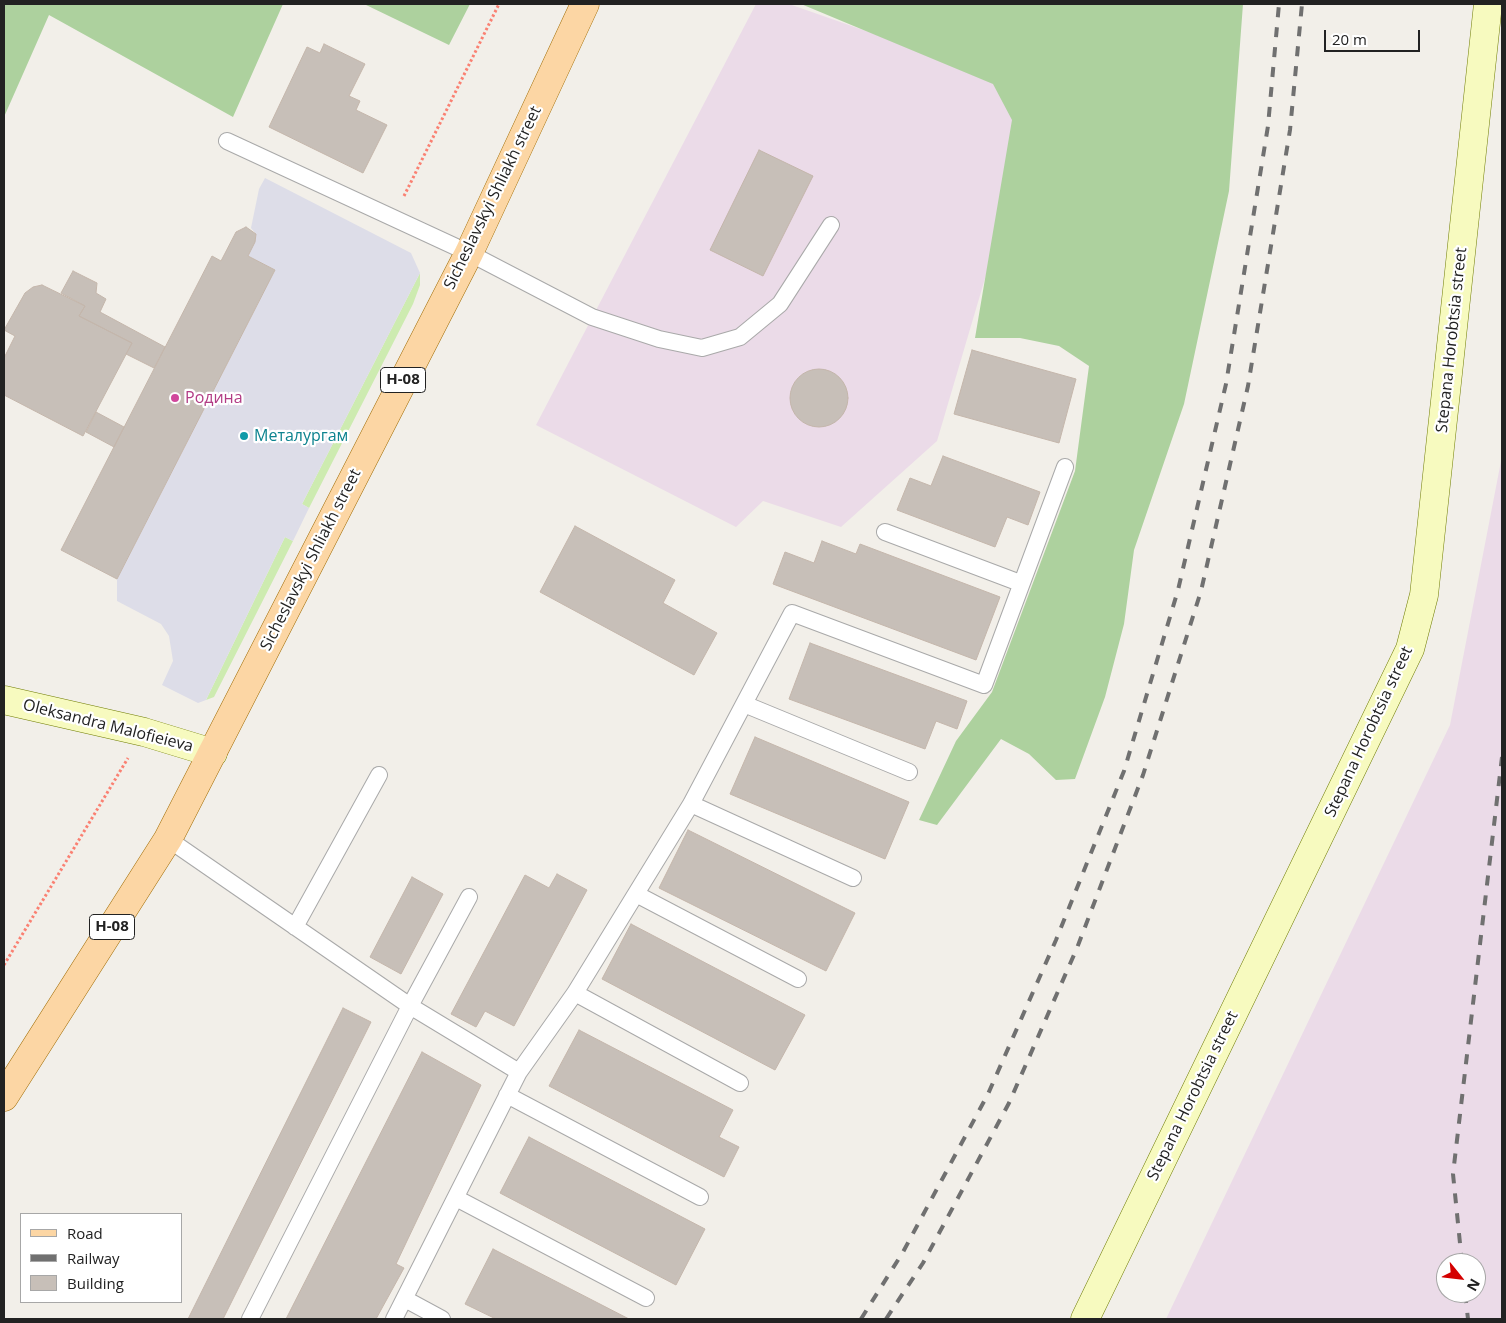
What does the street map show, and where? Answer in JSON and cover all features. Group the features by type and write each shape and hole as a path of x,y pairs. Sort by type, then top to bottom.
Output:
{"main road":[{"name":"Sicheslavskyi Shliakh street","path":"4,1097 168,839 446,294 469,253 585,4"}],"street":[{"name":"Stepana Horobtsia street","path":"1085,1319 1410,649 1424,595 1488,4"},
{"name":"Oleksandra Malofieieva","path":"4,700 144,732 213,753"}],"lane":[{"path":"227,141 469,253 592,317 659,340 702,348 740,337 780,304 831,225"},
{"path":"394,1319 519,1072 575,994 691,804 792,613 984,685 1064,467"},
{"path":"885,532 1020,583"},
{"path":"744,704 909,772"},
{"path":"295,927 379,775"},
{"path":"691,804 853,878"},
{"path":"168,839 410,1006 519,1072"},
{"path":"636,894 798,979"},
{"path":"250,1319 410,1006 470,897"},
{"path":"575,994 740,1083"},
{"path":"507,1095 700,1197"},
{"path":"456,1198 646,1298"},
{"path":"404,1299 442,1319"}],"path":[{"path":"393,218 500,4"},
{"path":"4,965 144,732"}],"shaded area":[{"path":"756,4 789,4 1040,92 937,441 841,527 763,501 736,527 536,425"},
{"path":"265,178 411,253 420,273 302,504 309,508 293,541 285,537 206,700 198,703 162,685 173,661 169,636 161,624 117,601 117,579 275,270 248,256 256,238 256,234 251,228 259,189"},
{"path":"1502,456 1502,1319 1166,1319 1450,725"}],"green space":[{"path":"4,4 283,4 233,117 49,15 4,117"},
{"path":"364,4 470,4 449,45"},
{"path":"801,4 1243,4 1229,191 1184,404 1134,550 1124,624 1105,697 1075,779 1056,780 1029,754 1001,739 937,825 919,820 956,741 992,692 1075,471 1089,366 1059,346 1020,338 975,338 1012,120 993,84"},
{"path":"420,273 420,285 413,304 309,508 302,504"},
{"path":"285,537 293,541 214,697 206,700"}],"building":[{"path":"324,44 365,64 349,96 360,101 356,110 387,125 363,173 269,127 307,47 320,53"},
{"path":"759,150 813,176 763,276 710,250"},
{"name":"Родина","path":"246,227 256,234 255,242 248,256 275,270 117,579 61,550 212,256 221,261 236,232"},
{"path":"73,271 97,283 96,293 106,299 100,312 165,347 154,368 126,354 132,343 79,316 85,306 61,293"},
{"path":"42,285 85,306 79,316 132,343 83,436 4,395 4,358 15,336 4,330 25,293 33,287"},
{"path":"972,350 1076,379 1059,443 954,414"},
{"path":"819,369 830,371 843,382 848,398 846,409 835,422 819,427 808,425 795,414 790,398 792,387 803,374"},
{"path":"96,412 124,427 114,447 86,432"},
{"path":"943,456 1040,492 1028,525 1007,517 995,547 897,510 910,478 931,486"},
{"path":"575,526 675,580 663,603 717,633 694,675 540,592"},
{"path":"822,541 856,554 860,544 1000,597 976,660 773,584 785,552 814,563"},
{"path":"810,643 967,701 957,729 936,721 925,749 789,699"},
{"path":"755,737 909,802 885,859 730,794"},
{"path":"688,830 855,913 826,971 659,888"},
{"path":"557,874 587,890 514,1026 485,1011 476,1027 451,1014 525,875 549,888"},
{"path":"412,877 443,894 401,974 370,957"},
{"path":"631,924 805,1015 775,1070 602,979"},
{"path":"343,1008 371,1022 223,1319 188,1319"},
{"path":"579,1030 733,1110 719,1137 739,1147 724,1177 549,1086"},
{"path":"422,1052 481,1085 396,1264 404,1268 376,1319 286,1319"},
{"path":"529,1137 705,1229 676,1285 500,1193"},
{"path":"493,1249 629,1319 496,1319 465,1304"}],"railway":[{"path":"861,1319 903,1252 988,1094 1056,940 1124,771 1178,590 1226,384 1268,126 1279,4"},
{"path":"886,1319 923,1263 1009,1103 1077,948 1143,775 1201,591 1248,386 1290,130 1302,4"},
{"path":"1461,1253 1453,1174 1502,757"},
{"path":"1466,1303 1468,1319"}],"place":[{"name":"Родина","path":"175,398"},
{"name":"Металургам","path":"244,436"}]}
